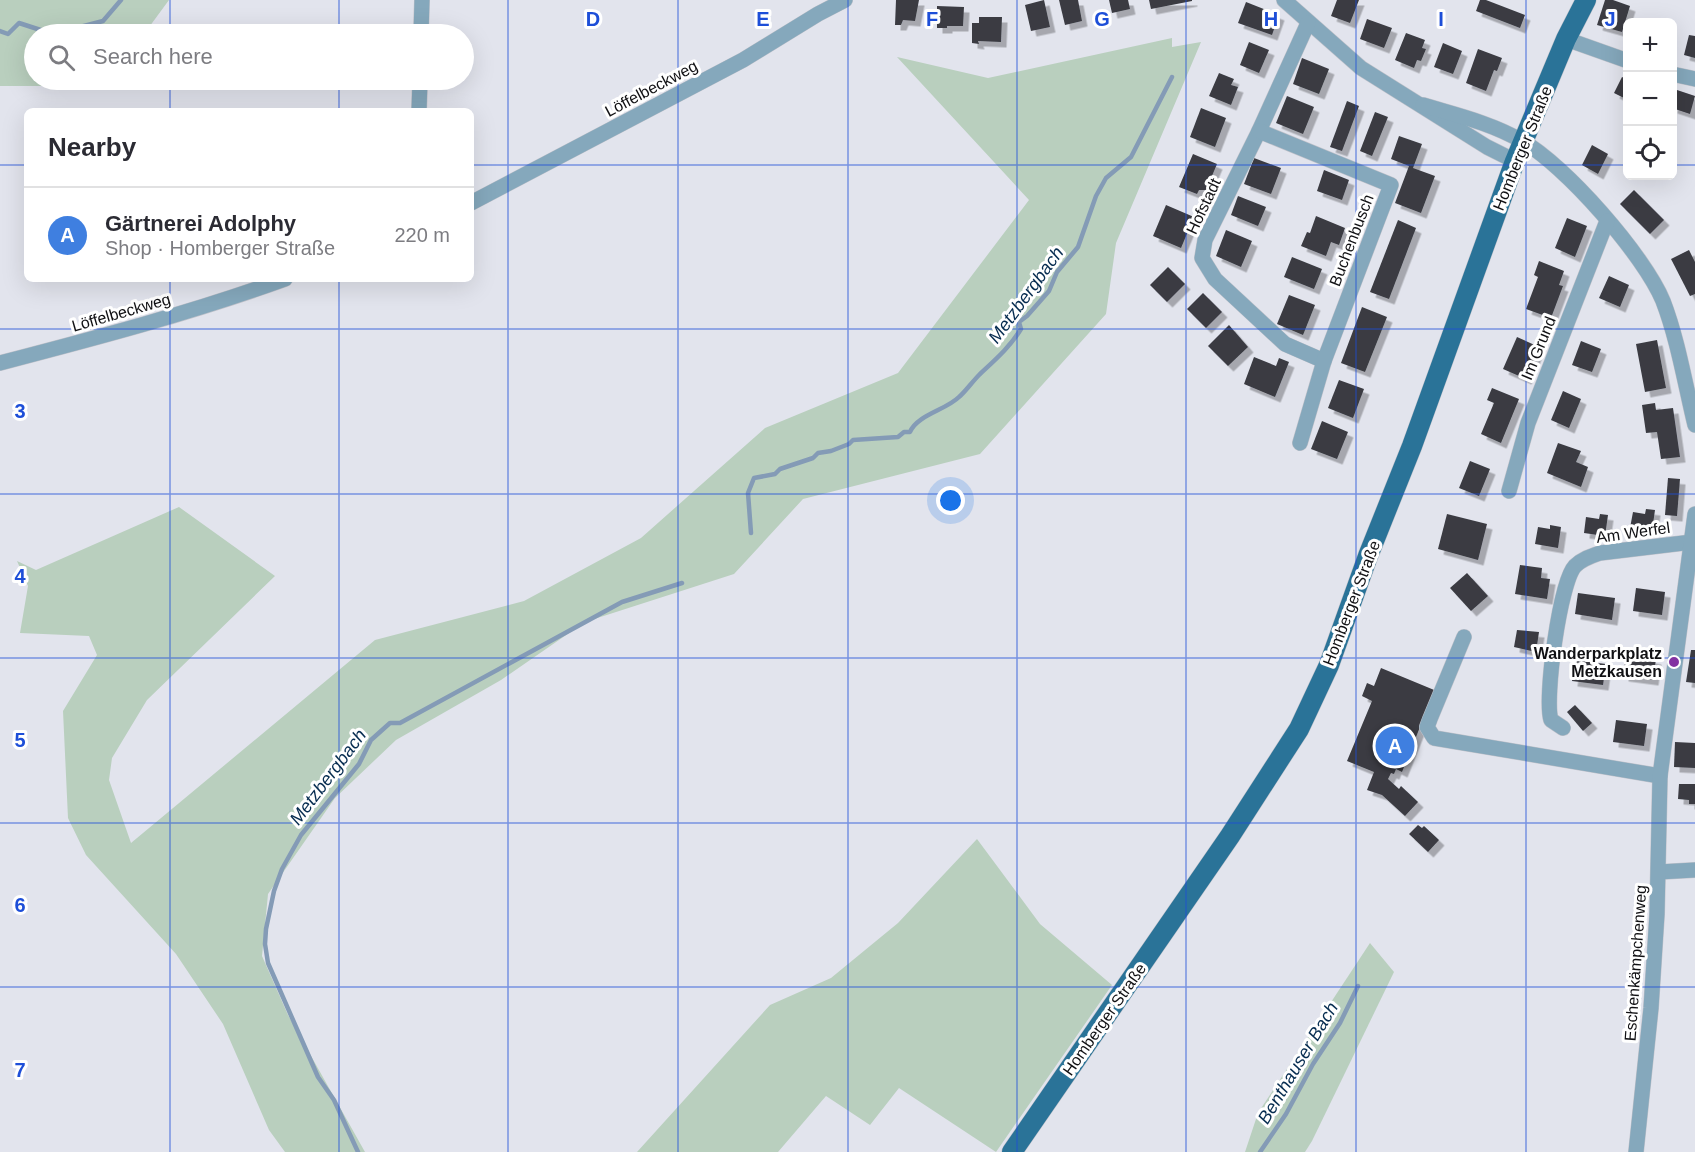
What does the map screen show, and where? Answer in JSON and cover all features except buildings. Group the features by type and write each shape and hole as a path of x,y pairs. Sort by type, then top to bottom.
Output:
{"main road":[{"name":"Homberger Straße","path":"1012,1152 1223,846 1299,729 1329,665 1368,556 1412,446 1515,161 1566,39 1586,0"}],"street":[{"path":"421,24 422,0"},
{"name":"Löffelbeckweg","path":"474,200 743,60 845,0"},
{"path":"1284,0 1361,68 1487,147 1515,161"},
{"name":"Hofstadt","path":"1308,23 1205,240 1202,258 1215,279 1285,344 1324,361"},
{"path":"1566,39 1623,59"},
{"path":"1677,75 1695,79"},
{"path":"418,108 419,90"},
{"path":"1423,105 1496,128 1523,141 1546,157 1565,175 1607,221 1650,275 1663,301 1695,425"},
{"name":"Buchenbusch","path":"1259,130 1391,185 1324,361 1300,443"},
{"name":"Im Grund","path":"1509,491 1528,423 1607,221"},
{"name":"Löffelbeckweg","path":"0,363 85,342 177,315 276,282"},
{"name":"Eschenkämpchenweg","path":"1636,1152 1650,1019 1659,872 1660,776 1689,596 1695,514"},
{"name":"Am Werfel","path":"1563,728 1551,720 1548,711 1550,681 1568,580 1575,566 1600,553 1692,542"},
{"path":"1464,637 1427,727 1434,738 1660,776"},
{"path":"1659,872 1695,870"}],"green space":[{"path":"0,0 169,0 151,24 24,24 24,86 0,86"},
{"path":"1172,38 1172,47 1201,42 1116,243 1106,314 980,454 803,499 734,574 585,622 501,680 396,740 335,798 268,894 262,956 288,1015 365,1152 285,1152 269,1130 223,1024 176,954 86,855 68,818 63,711 97,655 89,636 20,633 28,586 17,561 36,570 179,507 275,576 147,700 112,758 109,780 131,843 375,640 524,601 641,538 765,428 898,373 1029,200 897,57 988,78"},
{"path":"977,839 1040,924 1112,985 996,1152 899,1088 870,1125 826,1096 778,1152 637,1152 770,1005 831,978 898,923"},
{"path":"1370,943 1394,972 1312,1141 1305,1152 1245,1152 1258,1113"}],"waterway":[{"path":"91,24 103,21 121,0"},
{"path":"0,31 8,34 19,23 24,25"},
{"name":"Metzbergbach","path":"751,533 748,493 754,478 775,474 780,469 813,458 818,453 849,444 853,440 898,437 904,432 910,432 919,421 959,397 997,358 1017,336 1021,329 1019,322 1049,291 1057,272 1078,247 1096,196 1106,178 1131,157 1172,77"},
{"name":"Metzbergbach","path":"358,1152 334,1100 318,1077 268,963 265,944 266,929 274,891 282,869 301,835 359,764 371,740 390,723 400,723 622,602 682,583"},
{"name":"Benthauser Bach","path":"1260,1152 1286,1114 1313,1064 1340,1023 1358,986"}],"place":[{"name":"Wanderparkplatz Metzkausen","path":"1674,662"},
{"name":"Gärtnerei Adolphy","path":"1395,746"}]}
